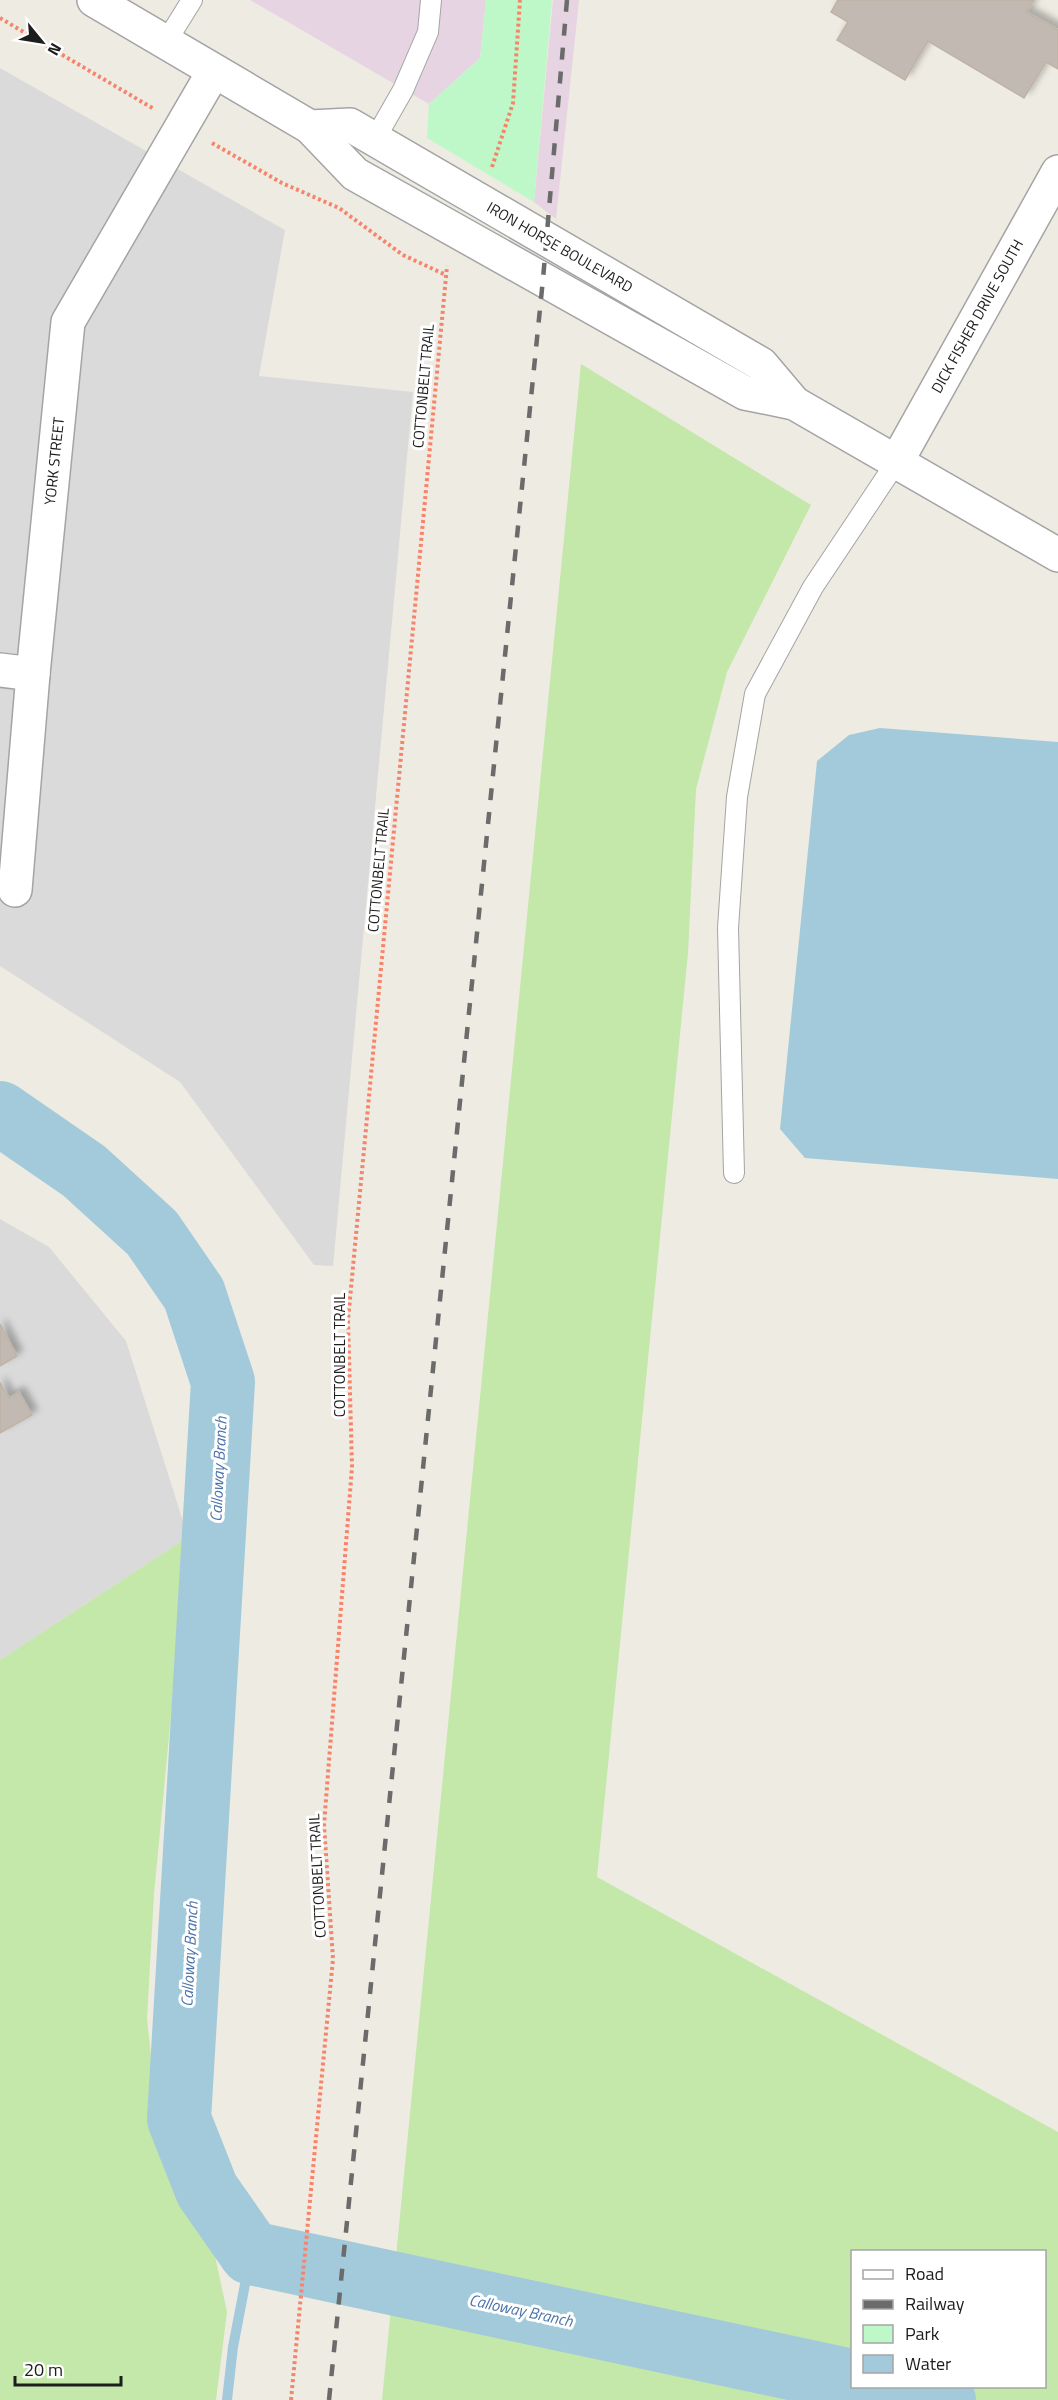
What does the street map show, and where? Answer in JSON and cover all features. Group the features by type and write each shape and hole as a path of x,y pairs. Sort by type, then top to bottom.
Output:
{"street":[{"name":"IRON HORSE BOULEVARD","path":"94,0 310,127 355,174 745,393 794,403 1058,555"},
{"name":"YORK STREET","path":"15,890 33,674 68,322 214,71"},
{"name":"IRON HORSE BOULEVARD","path":"310,127 350,125 375,139 761,364 794,403"},
{"name":"DICK FISHER DRIVE SOUTH","path":"897,461 1057,178"},
{"path":"0,670 33,674"}],"lane":[{"path":"166,42 192,0"},
{"path":"375,139 403,90 428,32 431,0"},
{"path":"734,1173 728,928 737,797 755,694 813,587 897,461"}],"path":[{"path":"491,169 513,103 520,0"},
{"path":"0,18 182,126"},
{"name":"COTTONBELT TRAIL","path":"182,126 282,183 339,208 403,255 446,275 348,1320 352,1467 324,1825 333,1959 291,2400"}],"shaded area":[{"path":"250,0 486,0 480,58 429,104"},
{"path":"553,0 579,0 556,219 534,202"},
{"path":"0,68 285,230 259,376 413,392 333,1266 314,1265 180,1082 0,966"},
{"path":"0,1219 49,1247 126,1341 188,1537 0,1660"}],"green space":[{"path":"486,0 552,0 534,202 427,138 429,104 480,58"},
{"path":"581,364 811,505 727,672 696,789 688,953 597,1877 1058,2132 1058,2400 382,2400"},
{"path":"188,1537 154,1894 147,2018 160,2142 214,2251 227,2312 216,2400 0,2400 0,1660"}],"water":[{"path":"880,728 1058,742 1058,1179 805,1158 780,1129 817,761 849,735"}],"building":[{"path":"838,0 1034,0 1026,12 1058,30 1058,69 1046,62 1024,98 928,41 905,80 837,40 848,22 831,12"},
{"path":"0,1324 17,1356 0,1366"},
{"path":"0,1383 9,1398 19,1392 32,1415 0,1433"}],"waterway":[{"name":"Calloway Branch","path":"0,1113 84,1171 152,1233 194,1294 223,1382 179,2119 207,2190 251,2253 851,2381"},
{"path":"227,2400 233,2347 251,2253"},
{"name":"Calloway Branch","path":"889,2388 944,2400"}],"railway":[{"path":"329,2400 543,279 567,0"}]}
